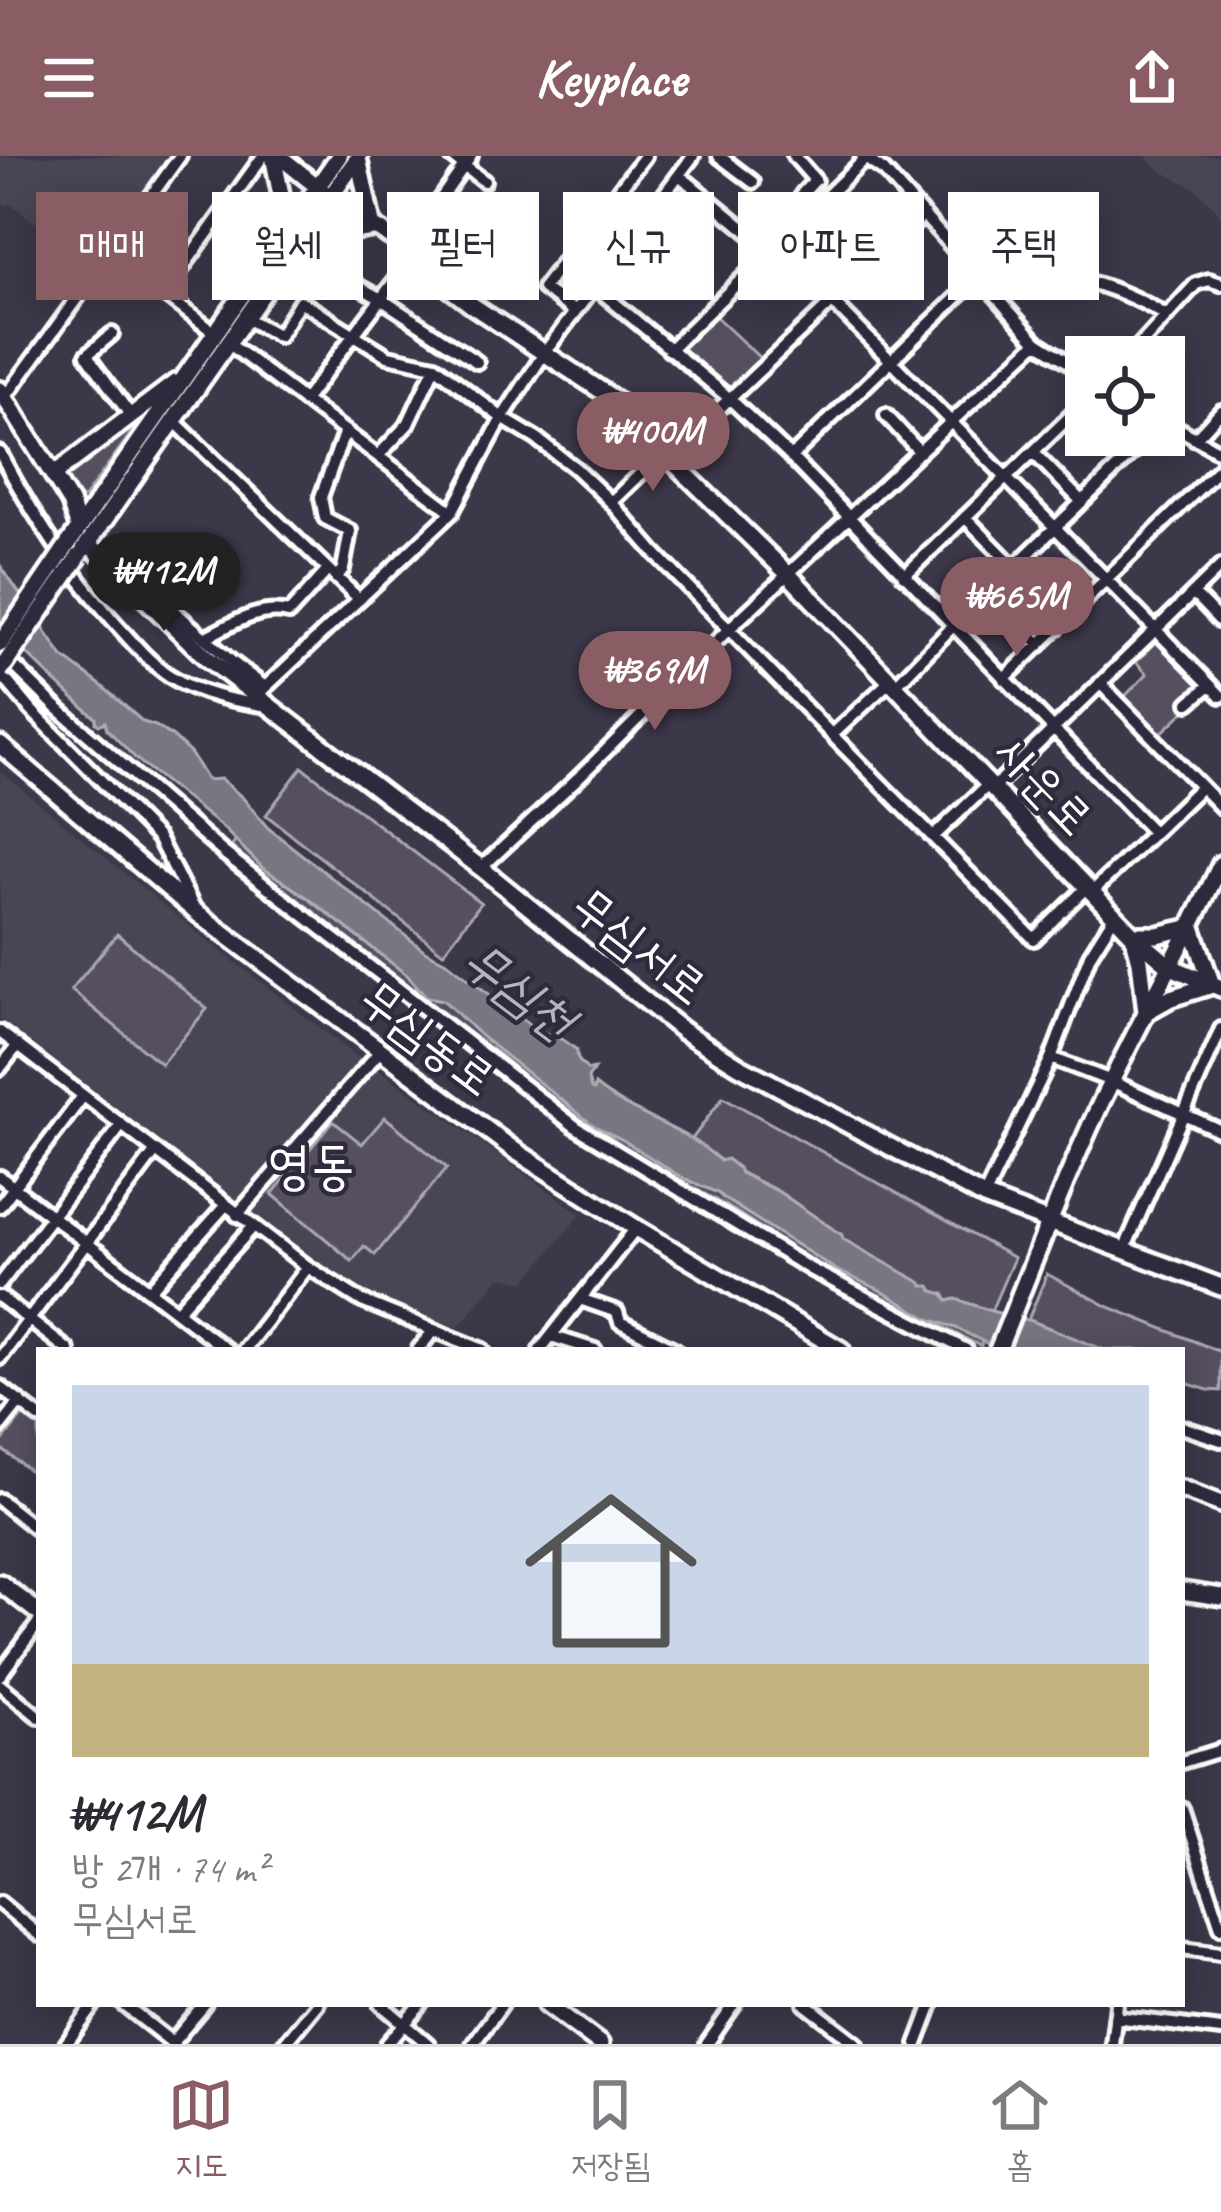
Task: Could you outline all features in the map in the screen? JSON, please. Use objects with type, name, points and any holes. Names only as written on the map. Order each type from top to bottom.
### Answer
[{"type":"street","points":[[155,192],[180,156]]},
{"type":"street","points":[[188,260],[262,156]]},
{"type":"street","points":[[276,156],[284,192]]},
{"type":"street","name":"사운로","points":[[276,156],[324,192]]},
{"type":"street","points":[[324,192],[339,156]]},
{"type":"street","points":[[451,156],[467,161],[484,181]]},
{"type":"street","points":[[575,312],[543,288],[645,156]]},
{"type":"street","points":[[666,192],[693,156]]},
{"type":"street","points":[[719,156],[753,182]]},
{"type":"street","points":[[738,171],[749,156]]},
{"type":"street","points":[[794,156],[815,180],[804,192]]},
{"type":"street","points":[[324,192],[359,157]]},
{"type":"street","points":[[359,157],[373,228],[363,229]]},
{"type":"street","points":[[831,192],[864,157],[903,192]]},
{"type":"street","points":[[447,192],[467,161]]},
{"type":"street","points":[[679,175],[738,223]]},
{"type":"street","points":[[924,215],[948,242]]},
{"type":"street","name":"사운로","points":[[363,221],[387,238]]},
{"type":"street","points":[[1148,336],[1203,280],[1221,284]]},
{"type":"street","points":[[669,350],[738,284]]},
{"type":"street","points":[[1099,286],[1167,316]]},
{"type":"street","points":[[363,287],[476,362]]},
{"type":"street","points":[[304,401],[387,289]]},
{"type":"street","points":[[2,394],[75,300]]},
{"type":"street","points":[[170,300],[452,512]]},
{"type":"street","points":[[250,300],[174,421],[0,648],[55,706],[224,853],[575,1127],[810,1270],[959,1347]]},
{"type":"street","points":[[53,475],[188,374],[246,319],[257,300]]},
{"type":"street","name":"사운로","points":[[465,300],[617,401],[1133,935],[1171,967],[1217,986]]},
{"type":"street","points":[[0,453],[31,513],[87,592],[133,644],[170,676],[221,699],[264,696],[358,598],[452,512],[502,418],[584,300]]},
{"type":"street","points":[[610,300],[729,398],[791,457],[1153,832]]},
{"type":"street","points":[[791,457],[954,300]]},
{"type":"street","points":[[1000,300],[1037,342],[1065,360]]},
{"type":"street","points":[[246,319],[279,336],[300,301],[388,356],[435,366],[575,468],[1034,939],[1201,787]]},
{"type":"street","points":[[611,502],[832,301],[1221,696]]},
{"type":"street","points":[[112,334],[87,355],[131,416]]},
{"type":"street","points":[[481,868],[1037,342]]},
{"type":"street","points":[[378,457],[411,418],[435,366]]},
{"type":"street","points":[[188,374],[0,672],[32,711],[158,838],[197,913]]},
{"type":"street","name":"무심서로","points":[[2,394],[70,502],[79,543],[207,658],[264,696],[682,1031],[984,1197],[1221,1287]]},
{"type":"street","points":[[1195,439],[1221,411]]},
{"type":"street","points":[[886,415],[920,452]]},
{"type":"street","points":[[174,421],[358,598]]},
{"type":"street","points":[[904,576],[1065,421]]},
{"type":"street","points":[[204,638],[260,611],[289,613],[343,569],[350,530],[325,518],[321,497],[345,431]]},
{"type":"street","points":[[1185,433],[1221,453]]},
{"type":"street","points":[[1033,452],[1082,502]]},
{"type":"street","points":[[832,736],[1129,456]]},
{"type":"street","points":[[1004,679],[1221,466]]},
{"type":"street","points":[[965,517],[1057,629]]},
{"type":"street","points":[[79,543],[116,560],[264,696]]},
{"type":"street","points":[[933,837],[1052,730],[1221,566]]},
{"type":"street","points":[[990,591],[1040,645]]},
{"type":"street","points":[[1193,593],[1221,622]]},
{"type":"street","points":[[1100,683],[1221,806]]},
{"type":"street","points":[[1189,704],[1210,685]]},
{"type":"street","name":"무심동로","points":[[0,745],[197,913],[514,1150],[836,1347]]},
{"type":"street","points":[[999,1347],[1111,1082],[1192,928],[1215,894],[1221,864]]},
{"type":"street","points":[[984,1197],[1051,1058],[1090,955],[1115,915]]},
{"type":"street","points":[[1146,1012],[1133,935],[1192,928]]},
{"type":"street","points":[[1146,1012],[1171,998],[1217,986],[1192,928]]},
{"type":"street","points":[[1124,1250],[1221,1029]]},
{"type":"street","points":[[0,1032],[308,1267],[362,1300],[475,1347]]},
{"type":"street","points":[[0,1068],[18,1045]]},
{"type":"street","points":[[237,1215],[380,1051]]},
{"type":"street","points":[[1051,1058],[1221,1131]]},
{"type":"street","points":[[0,1206],[83,1096]]},
{"type":"street","points":[[0,1284],[121,1126]]},
{"type":"street","points":[[0,1358],[155,1152]]},
{"type":"street","points":[[0,1177],[223,1347]]},
{"type":"street","points":[[150,1290],[225,1206]]},
{"type":"street","points":[[177,1311],[253,1227]]},
{"type":"street","points":[[542,1347],[636,1228]]},
{"type":"street","points":[[246,1347],[308,1267]]},
{"type":"street","points":[[0,1297],[64,1347]]},
{"type":"street","points":[[580,1299],[617,1312],[620,1322],[670,1347]]},
{"type":"street","points":[[420,1347],[433,1331]]},
{"type":"street","points":[[551,1336],[586,1347]]},
{"type":"street","points":[[0,1387],[36,1415]]},
{"type":"street","points":[[0,1427],[20,1402]]},
{"type":"street","points":[[1185,1428],[1221,1440]]},
{"type":"street","points":[[1185,1490],[1221,1504]]},
{"type":"street","points":[[0,1500],[36,1529]]},
{"type":"street","points":[[0,1583],[36,1611]]},
{"type":"street","points":[[1185,1591],[1221,1597]]},
{"type":"street","points":[[0,1675],[36,1616]]},
{"type":"street","points":[[0,1685],[36,1715]]},
{"type":"street","points":[[1185,1761],[1221,1750]]},
{"type":"street","points":[[1185,1817],[1221,1927]]},
{"type":"street","points":[[0,1903],[36,1933]]},
{"type":"street","points":[[1185,1948],[1221,1953]]},
{"type":"street","points":[[66,2044],[93,2007]]},
{"type":"street","points":[[126,2007],[165,2041],[202,2007]]},
{"type":"street","points":[[284,2044],[314,2007]]},
{"type":"street","points":[[385,2007],[428,2044]]},
{"type":"street","points":[[387,2044],[419,2007]]},
{"type":"street","points":[[473,2044],[500,2007]]},
{"type":"street","points":[[552,2007],[600,2044]]},
{"type":"street","points":[[707,2044],[733,2007]]},
{"type":"street","points":[[809,2007],[856,2044]]},
{"type":"street","points":[[917,2044],[931,2007]]},
{"type":"street","points":[[1112,2044],[1116,2011],[1221,2030]]},
{"type":"shaded area","points":[[0,156],[173,156],[146,192],[36,192],[36,223],[0,201]]},
{"type":"shaded area","points":[[1145,156],[1221,156],[1221,218],[1194,188],[1161,171]]},
{"type":"shaded area","points":[[712,313],[762,360],[731,390],[724,390],[681,355],[679,346]]},
{"type":"shaded area","points":[[153,403],[84,498],[74,498],[62,477]]},
{"type":"shaded area","points":[[0,565],[63,657],[143,722],[173,737],[207,780],[221,779],[268,828],[425,951],[535,1029],[577,1050],[581,1063],[594,1069],[588,1078],[591,1089],[595,1085],[691,1139],[720,1161],[727,1159],[740,1173],[779,1192],[843,1239],[944,1294],[948,1301],[956,1299],[1032,1321],[1097,1347],[994,1347],[929,1319],[838,1271],[718,1193],[684,1179],[593,1125],[443,1000],[427,997],[407,975],[263,868],[223,828],[135,758],[105,722],[96,723],[0,629]]},
{"type":"shaded area","points":[[1151,641],[1161,642],[1204,686],[1157,737],[1122,699],[1147,674],[1136,662]]},
{"type":"shaded area","points":[[302,767],[481,903],[443,953],[266,815]]},
{"type":"shaded area","points":[[0,771],[363,1061],[241,1203],[0,1018]]},
{"type":"shaded area","points":[[236,841],[263,868],[417,986],[411,992],[231,847]]},
{"type":"shaded area","points":[[117,934],[207,1009],[161,1064],[71,990]]},
{"type":"shaded area","points":[[418,988],[427,997],[443,1000],[593,1124],[670,1170],[668,1173],[564,1109],[414,994]]},
{"type":"shaded area","points":[[375,1067],[581,1214],[525,1282],[500,1277],[458,1327],[362,1295],[248,1214]]},
{"type":"shaded area","points":[[723,1097],[1014,1258],[991,1311],[956,1299],[948,1301],[859,1249],[692,1139]]},
{"type":"shaded area","points":[[385,1117],[447,1168],[375,1255],[364,1246],[352,1261],[272,1194],[333,1121],[362,1144]]},
{"type":"shaded area","points":[[672,1171],[718,1193],[838,1271],[982,1341],[981,1346],[816,1264],[669,1174]]},
{"type":"shaded area","points":[[1047,1274],[1109,1307],[1221,1352],[1221,1391],[1185,1383],[1185,1347],[1096,1347],[1028,1320]]},
{"type":"shaded area","points":[[24,1414],[36,1423],[36,1476],[0,1448]]},
{"type":"district","name":"영동","points":[[311,1165]]},
{"type":"water label","name":"무심천","points":[[519,990]]}]
